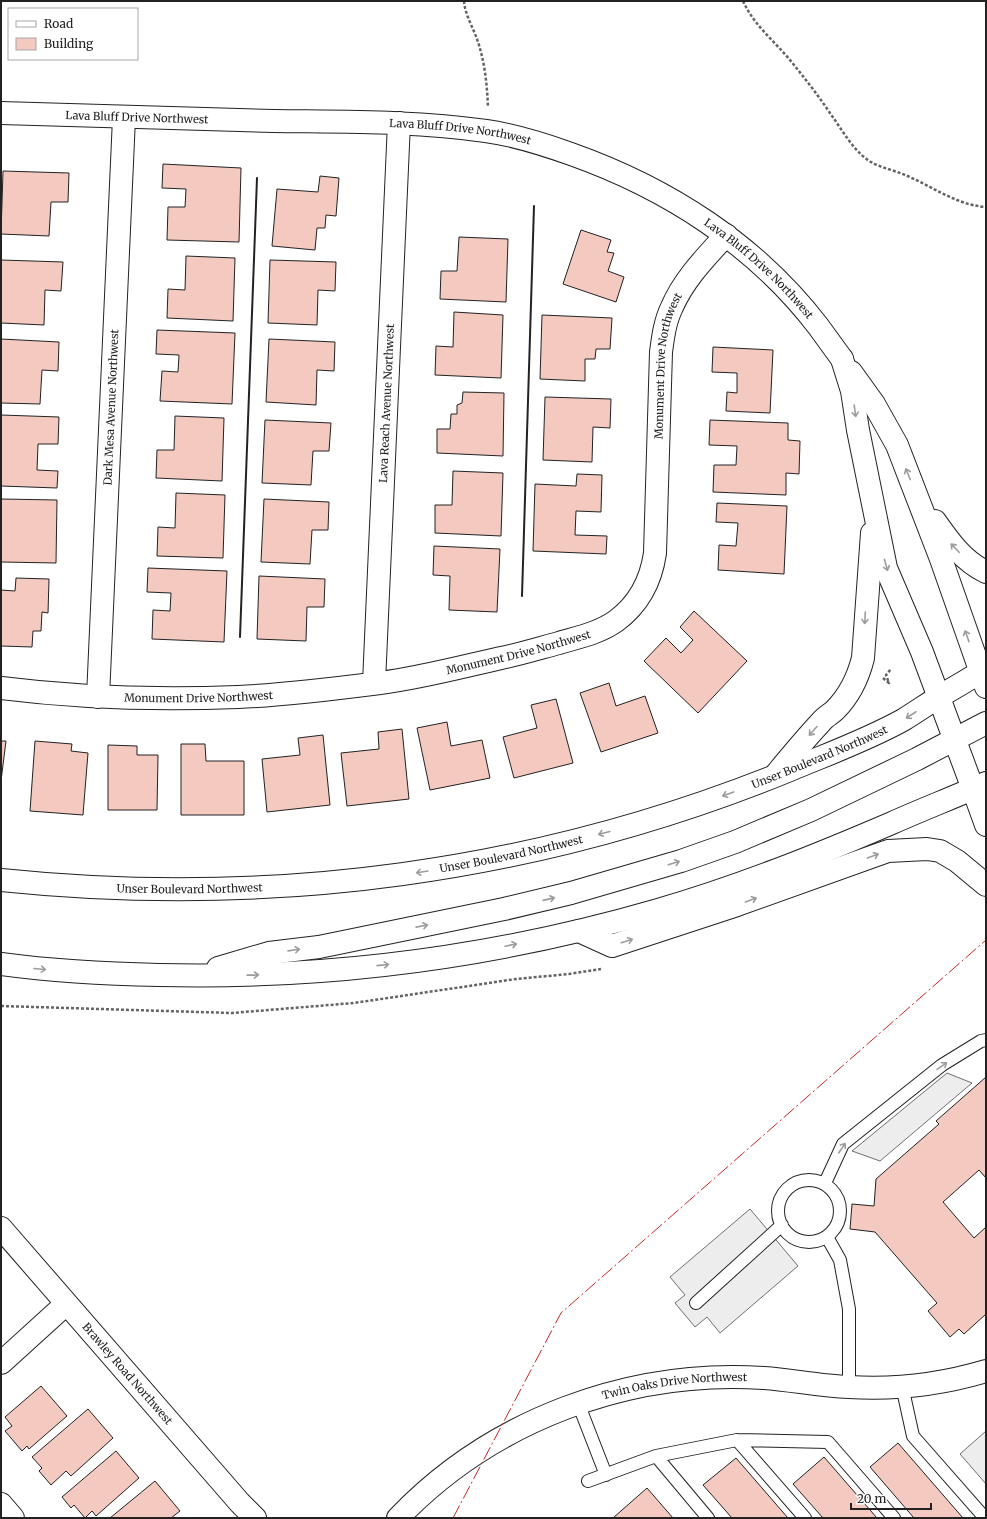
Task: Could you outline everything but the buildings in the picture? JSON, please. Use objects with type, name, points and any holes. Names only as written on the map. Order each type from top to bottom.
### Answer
[{"type":"main road","name":"Lava Bluff Drive Northwest","points":[[1,113],[124,118],[399,123],[488,131],[538,143],[617,171],[654,189],[690,210],[726,235],[758,262],[789,292],[817,325],[874,404],[897,446],[916,496]]},
{"type":"main road","name":"Dark Mesa Avenue Northwest","points":[[98,697],[124,118]]},
{"type":"main road","name":"Lava Reach Avenue Northwest","points":[[374,683],[399,123]]},
{"type":"main road","name":"Monument Drive Northwest","points":[[1,688],[98,697],[169,699],[239,697],[309,692],[374,683],[464,667],[518,654],[585,635],[600,630],[614,622],[627,612],[638,600],[647,585],[653,569],[655,553],[661,352],[664,329],[671,308],[679,294],[697,268],[726,235]]},
{"type":"main road","points":[[842,360],[852,391],[858,430],[886,568],[922,652],[956,740],[980,786],[986,825]]},
{"type":"main road","points":[[916,496],[950,542],[964,557],[986,572]]},
{"type":"main road","points":[[916,496],[984,676]]},
{"type":"main road","points":[[774,776],[822,720],[835,710],[845,698],[854,685],[860,670],[863,658],[874,510]]},
{"type":"main road","name":"Unser Boulevard Northwest","points":[[1,880],[104,888],[178,890],[252,889],[398,876],[490,860],[551,847],[626,827],[701,804],[848,746],[903,720],[939,696],[984,676]]},
{"type":"main road","points":[[188,976],[269,953],[319,947],[504,909],[571,893],[640,874],[735,842],[811,810],[956,740],[986,723]]},
{"type":"main road","points":[[1,964],[35,969],[111,974],[188,976],[288,973],[418,961],[499,948],[579,931],[658,910],[736,886],[812,857],[980,786]]},
{"type":"main road","points":[[579,931],[612,946],[737,905],[888,851],[927,849],[940,851],[957,861],[986,885]]},
{"type":"main road","name":"Brawley Road Northwest","points":[[1,1228],[230,1492],[255,1518]]},
{"type":"main road","points":[[1,1363],[66,1304]]},
{"type":"main road","name":"Twin Oaks Drive Northwest","points":[[398,1518],[428,1489],[459,1465],[492,1443],[526,1424],[602,1395],[642,1386],[682,1380],[724,1377],[765,1378],[849,1387],[890,1388],[931,1383],[986,1371]]},
{"type":"main road","points":[[1,1504],[13,1518]]},
{"type":"lane","points":[[825,1183],[843,1144],[942,1065],[981,1041],[986,1040]]},
{"type":"lane","points":[[805,1179],[825,1183],[833,1190],[839,1199],[841,1209],[840,1220],[835,1230],[827,1237],[818,1241],[807,1242],[788,1234],[778,1216],[778,1206],[781,1196],[787,1188],[795,1182],[805,1179]]},
{"type":"lane","points":[[696,1303],[782,1225]]},
{"type":"lane","points":[[827,1237],[840,1260],[849,1308],[849,1387]]},
{"type":"lane","points":[[902,1386],[913,1436],[985,1518]]},
{"type":"lane","points":[[578,1403],[606,1475]]},
{"type":"lane","points":[[588,1481],[656,1456],[738,1440],[828,1442],[894,1518]]},
{"type":"lane","points":[[738,1440],[805,1518]]},
{"type":"lane","points":[[656,1456],[708,1518]]},
{"type":"path","points":[[464,1],[465,9],[484,61],[487,92],[488,131]]},
{"type":"path","points":[[743,1],[754,20],[788,58],[858,151],[871,162],[904,174],[946,196],[974,206],[986,207]]},
{"type":"shaded area","points":[[947,1073],[972,1083],[880,1161],[852,1151]]},
{"type":"shaded area","points":[[750,1209],[798,1266],[720,1333],[707,1317],[695,1327],[675,1303],[685,1295],[670,1277]]},
{"type":"shaded area","points":[[986,1431],[986,1484],[960,1454]]},
{"type":"wall","points":[[240,637],[257,178]]},
{"type":"wall","points":[[522,596],[534,206]]},
{"type":"power","points":[[453,1518],[561,1313],[986,940]]}]
